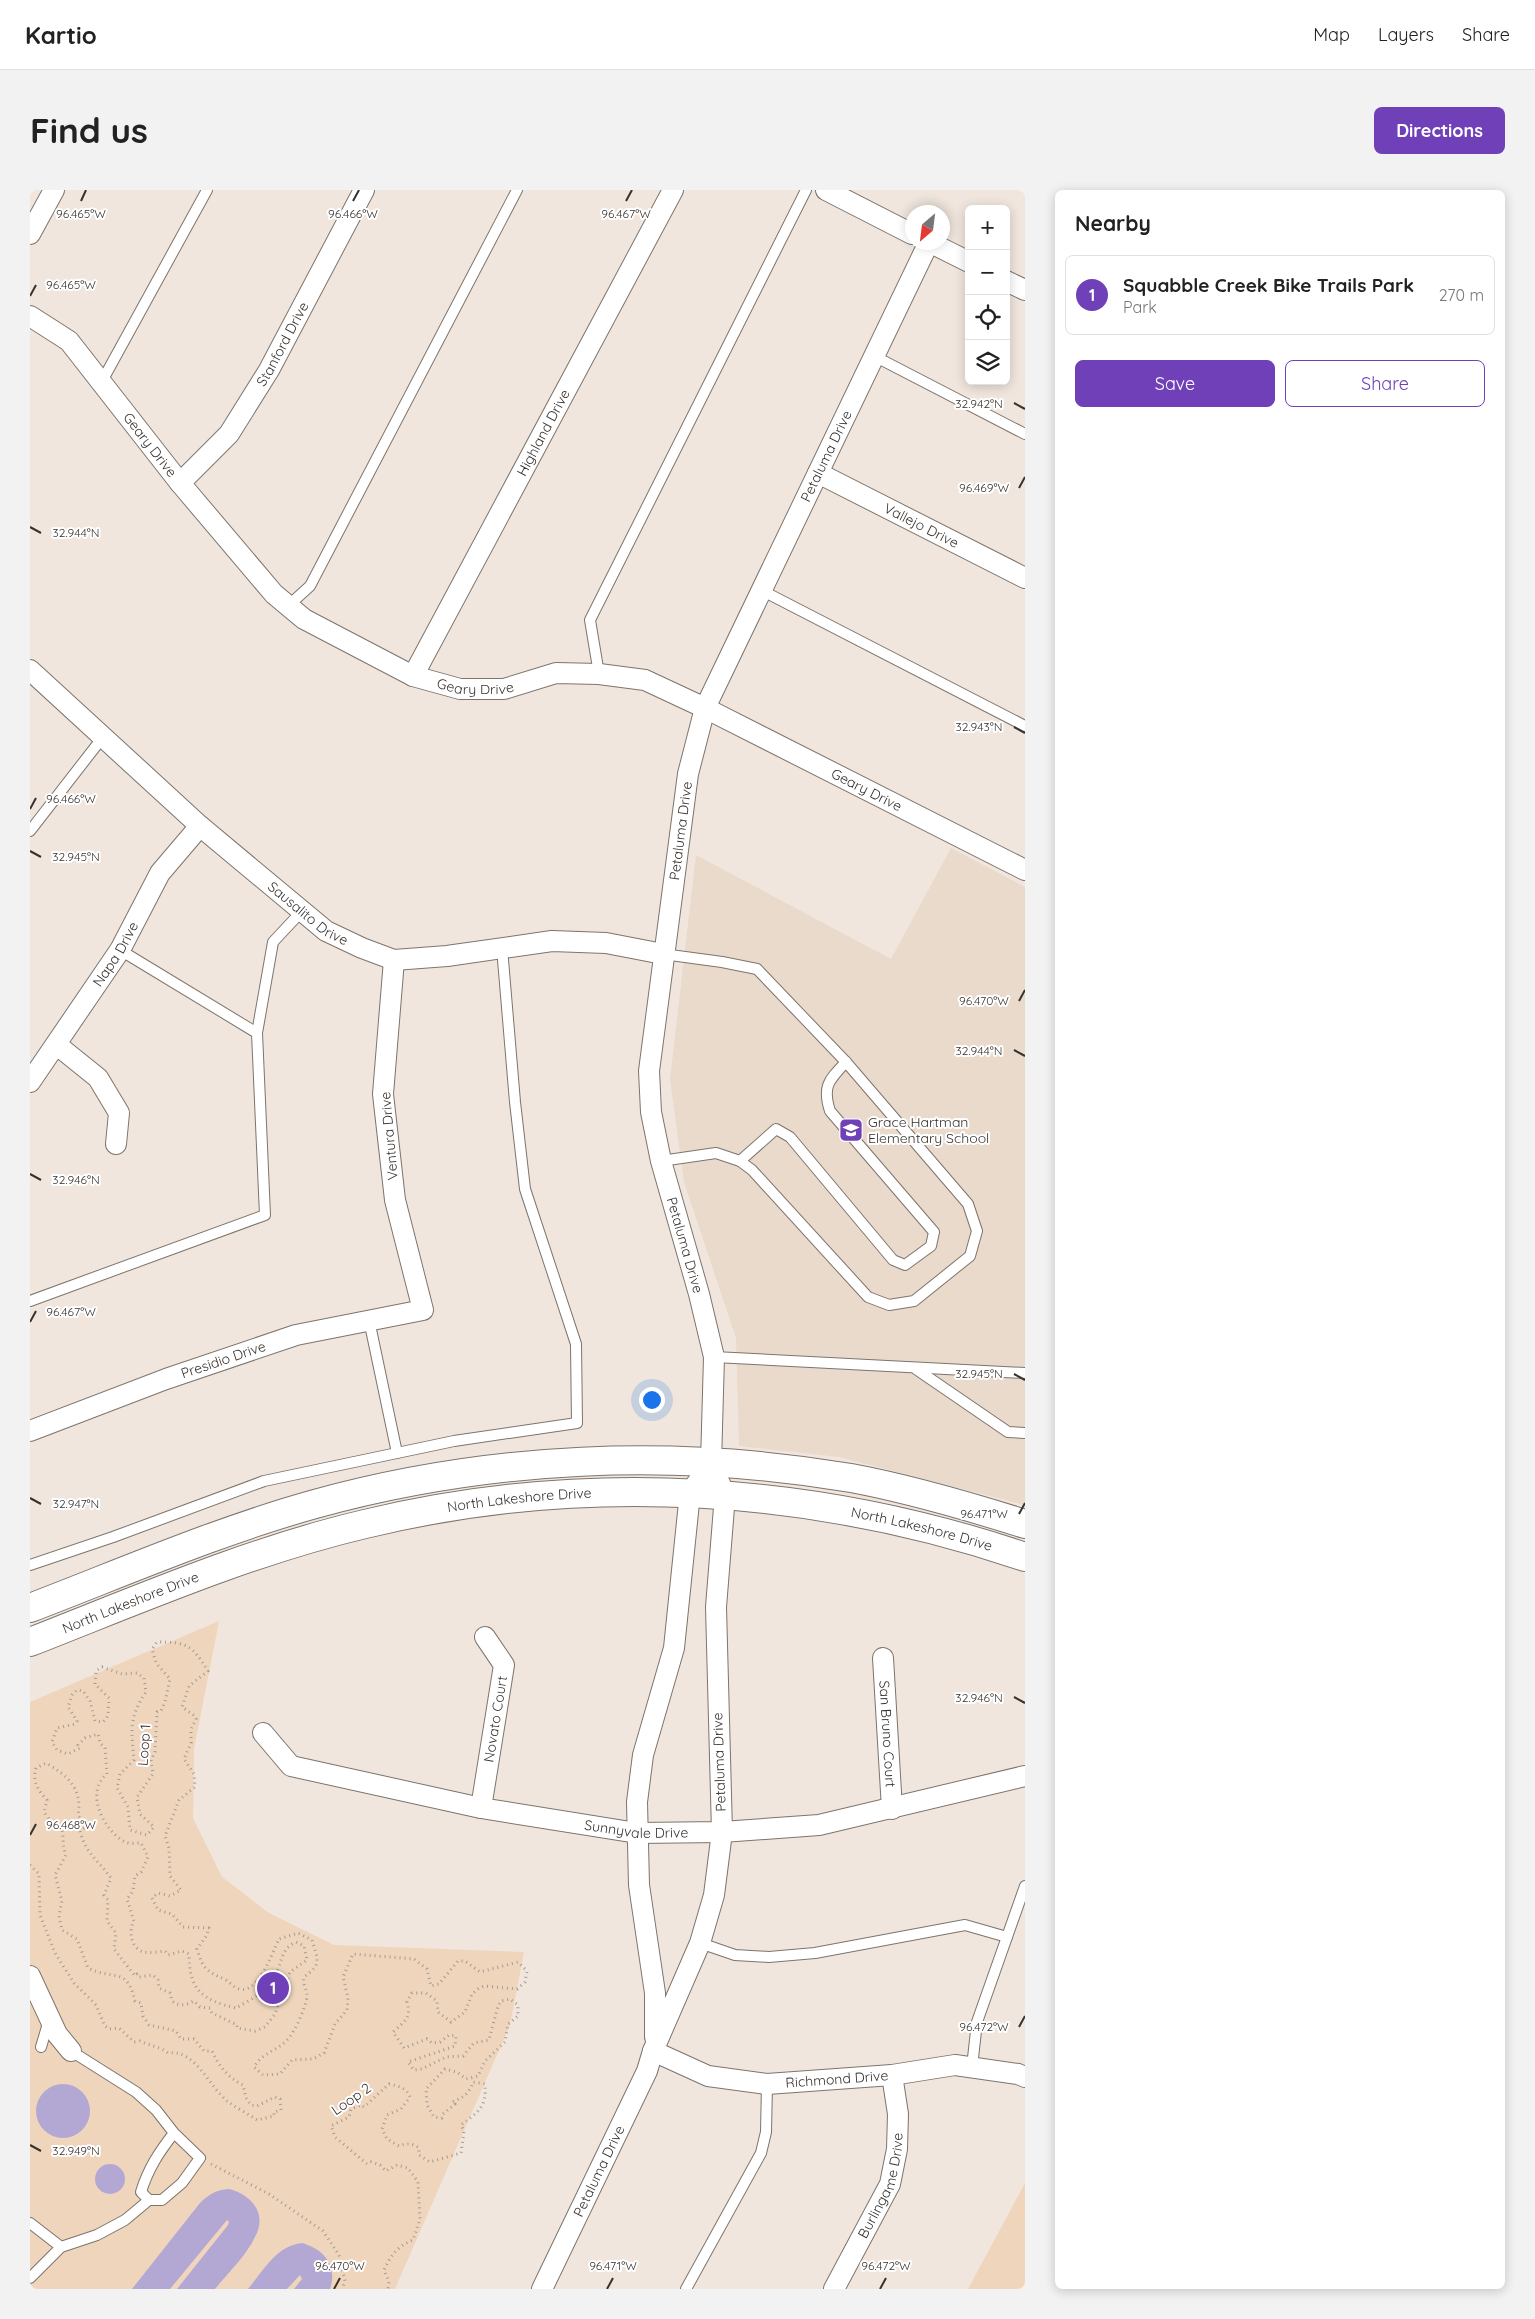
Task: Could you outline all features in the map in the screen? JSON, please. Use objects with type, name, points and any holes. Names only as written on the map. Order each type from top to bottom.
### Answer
[{"type":"main road","points":[[30,1608],[268,1518],[317,1504],[400,1484],[482,1470],[569,1462],[653,1460],[792,1470],[852,1479],[939,1498],[1025,1524]]},
{"type":"main road","name":"North Lakeshore Drive","points":[[30,1642],[248,1559],[365,1524],[427,1510],[541,1495],[624,1491],[690,1493],[813,1505],[912,1523],[1025,1557]]},
{"type":"street","points":[[30,234],[54,190]]},
{"type":"street","name":"Stanford Drive","points":[[180,483],[228,434],[269,370],[364,190]]},
{"type":"street","name":"Highland Drive","points":[[413,676],[673,190]]},
{"type":"street","points":[[826,190],[905,230]]},
{"type":"street","name":"Petaluma Drive","points":[[542,2289],[647,2071],[653,2051],[700,1943],[714,1895],[722,1832],[716,1607],[725,1495],[712,1463],[714,1358],[699,1294],[661,1161],[651,1112],[649,1071],[688,774],[704,708],[925,250]]},
{"type":"street","points":[[945,250],[965,260]]},
{"type":"street","points":[[1010,283],[1025,290]]},
{"type":"street","name":"Geary Drive","points":[[30,316],[69,341],[180,483],[274,594],[304,619],[413,676],[460,689],[504,689],[556,673],[599,674],[644,680],[704,708],[1025,870]]},
{"type":"street","name":"Vallejo Drive","points":[[818,473],[1025,578]]},
{"type":"street","name":"Sausalito Drive","points":[[30,670],[200,826],[326,931],[362,948],[394,960],[447,956],[552,941],[597,942],[663,954]]},
{"type":"street","name":"Napa Drive","points":[[30,1082],[120,950],[160,873],[200,826]]},
{"type":"street","name":"Ventura Drive","points":[[394,960],[383,1094],[395,1200],[423,1310]]},
{"type":"street","points":[[57,1045],[98,1078],[119,1113],[116,1144]]},
{"type":"street","name":"Presidio Drive","points":[[30,1431],[166,1379],[296,1335],[423,1310]]},
{"type":"street","points":[[690,1493],[712,1463]]},
{"type":"street","name":"Petaluma Drive","points":[[653,2051],[656,2029],[654,1992],[639,1884],[637,1802],[643,1756],[674,1648],[690,1493]]},
{"type":"street","name":"Novato Court","points":[[481,1808],[504,1665],[485,1637]]},
{"type":"street","name":"San Bruno Court","points":[[883,1658],[892,1809]]},
{"type":"street","name":"Sunnyvale Drive","points":[[263,1733],[290,1766],[481,1808],[637,1833],[722,1832],[819,1826],[1025,1776]]},
{"type":"street","points":[[30,1976],[57,2034],[71,2051]]},
{"type":"street","name":"Richmond Drive","points":[[653,2051],[708,2076],[767,2084],[892,2075],[955,2065],[1018,2074],[1025,2077]]},
{"type":"street","name":"Burlingame Drive","points":[[834,2289],[890,2184],[897,2150],[898,2114],[892,2075]]},
{"type":"lane","points":[[101,383],[207,190]]},
{"type":"lane","points":[[288,606],[310,586],[517,190]]},
{"type":"lane","points":[[599,674],[590,620],[806,190]]},
{"type":"lane","points":[[874,356],[1025,434]]},
{"type":"lane","points":[[761,590],[1025,726]]},
{"type":"lane","points":[[30,831],[103,737]]},
{"type":"lane","points":[[30,1301],[265,1215],[257,1033],[274,942],[302,911]]},
{"type":"lane","points":[[30,1565],[113,1538],[264,1481],[454,1441],[577,1423],[576,1344],[525,1189],[514,1102],[502,948]]},
{"type":"lane","points":[[120,950],[257,1033]]},
{"type":"lane","points":[[661,1161],[716,1153],[740,1161],[752,1170],[868,1297],[889,1305],[914,1300],[970,1256],[977,1231],[968,1204],[846,1062],[757,970],[722,962],[663,954]]},
{"type":"lane","points":[[740,1161],[776,1129],[790,1136],[893,1260],[905,1265],[931,1246],[934,1232],[830,1111],[825,1096],[828,1080],[846,1062]]},
{"type":"lane","points":[[369,1320],[397,1453]]},
{"type":"lane","points":[[714,1358],[1025,1373]]},
{"type":"lane","points":[[916,1368],[1008,1432],[1025,1433]]},
{"type":"lane","points":[[972,2067],[977,2022],[1025,1886]]},
{"type":"lane","points":[[700,1943],[735,1955],[769,1956],[815,1953],[965,1925],[1007,1937]]},
{"type":"lane","points":[[40,2047],[50,2019]]},
{"type":"lane","points":[[30,2278],[61,2247],[97,2235],[125,2220],[149,2200],[162,2200],[182,2183],[200,2158],[174,2133],[156,2110],[136,2092],[71,2051]]},
{"type":"lane","points":[[686,2289],[761,2153],[766,2132],[767,2084]]},
{"type":"lane","points":[[149,2200],[141,2192],[146,2175],[158,2153],[174,2133]]},
{"type":"lane","points":[[30,2223],[61,2247]]},
{"type":"path","name":"Loop 1","points":[[30,1865],[39,1874],[40,1915],[55,1953],[74,1982],[96,2004],[105,2026],[109,2030],[119,2028],[134,2042],[140,2041],[150,2046],[159,2046],[168,2053],[175,2052],[192,2061],[225,2100],[257,2120],[274,2116],[274,2112],[281,2110],[280,2099],[275,2096],[257,2106],[251,2105],[246,2098],[243,2086],[234,2081],[218,2063],[212,2051],[204,2051],[194,2039],[181,2040],[176,2031],[149,2025],[143,2016],[141,2003],[135,2001],[132,1985],[119,1975],[102,1974],[88,1968],[77,1939],[62,1930],[59,1916],[62,1901],[55,1875],[66,1855],[62,1846],[64,1839],[62,1830],[55,1827],[44,1812],[47,1800],[39,1791],[33,1778],[36,1768],[46,1763],[61,1771],[75,1786],[79,1808],[78,1816],[86,1827],[80,1831],[83,1842],[92,1857],[100,1862],[111,1878],[104,1895],[108,1900],[107,1921],[116,1933],[114,1949],[135,1976],[137,1974],[139,1977],[153,1975],[158,1980],[159,1988],[170,1993],[172,2001],[184,2005],[194,2001],[200,2007],[210,2008],[212,2013],[237,2025],[237,2028],[255,2030],[266,2027],[275,2014],[290,1972],[307,1960],[304,1946],[296,1942],[289,1945],[278,1963],[274,1979],[255,1997],[236,2008],[215,2003],[198,1989],[189,1973],[189,1954],[182,1951],[168,1955],[165,1951],[144,1952],[137,1949],[132,1939],[130,1928],[134,1921],[128,1899],[133,1892],[135,1876],[141,1872],[148,1857],[141,1843],[126,1842],[110,1830],[97,1806],[99,1780],[106,1774],[105,1748],[100,1743],[98,1734],[85,1738],[78,1745],[80,1748],[68,1754],[58,1750],[52,1742],[57,1728],[75,1724],[77,1721],[68,1708],[72,1694],[77,1690],[83,1691],[90,1701],[95,1721],[103,1722],[108,1716],[109,1698],[95,1684],[96,1671],[102,1667],[122,1674],[137,1673],[144,1678],[146,1692],[138,1704],[131,1728],[134,1760],[120,1774],[117,1788],[128,1807],[130,1830],[147,1835],[154,1827],[140,1814],[137,1798],[153,1774],[151,1760],[155,1752],[157,1712],[161,1711],[165,1702],[170,1679],[156,1663],[152,1649],[157,1642],[180,1642],[198,1655],[208,1671],[189,1686],[182,1706],[195,1716],[196,1719],[191,1729],[191,1743],[184,1759],[194,1774],[195,1787],[179,1800],[165,1836],[169,1848],[170,1876],[180,1890],[170,1896],[158,1893],[152,1898],[152,1902],[158,1910],[172,1914],[183,1927],[209,1928],[207,1935],[197,1949],[201,1964],[207,1971],[230,1982],[236,1988],[244,1989],[258,1982],[279,1939],[298,1933],[312,1940],[318,1961],[316,1968],[304,1977],[303,1982],[307,1996],[297,2024],[287,2040],[260,2057],[254,2067],[263,2075],[280,2074],[284,2068]]},
{"type":"path","name":"Loop 2","points":[[284,2068],[292,2060],[313,2059],[324,2053],[335,2024],[347,2010],[348,1998],[342,1977],[353,1954],[414,1959],[428,1969],[431,1986],[439,1984],[458,1961],[465,1961],[480,1972],[518,1962],[527,1971],[525,1982],[517,1989],[484,1986],[479,1988],[472,1994],[465,2012],[450,2022],[438,2012],[437,2000],[426,1993],[412,1993],[407,2002],[410,2012],[408,2018],[393,2032],[404,2048],[427,2039],[432,2044],[440,2042],[449,2035],[456,2036],[455,2046],[408,2062],[414,2070],[422,2069],[446,2057],[463,2056],[474,2043],[489,2040],[501,2001],[510,1999],[518,2005],[518,2016],[508,2024],[505,2042],[485,2061],[478,2076],[466,2080],[457,2072],[445,2069],[426,2089],[427,2105],[434,2116],[442,2118],[443,2114],[455,2104],[452,2102],[465,2097],[470,2091],[473,2082],[485,2084],[486,2096],[480,2111],[461,2125],[464,2132],[461,2153],[430,2162],[419,2155],[419,2148],[414,2145],[407,2143],[399,2146],[387,2139],[382,2129],[387,2115],[401,2109],[410,2097],[408,2092],[400,2086],[389,2084],[364,2107],[361,2105],[351,2110],[349,2117],[331,2126],[335,2137],[367,2164],[371,2162],[380,2165],[386,2171],[397,2165],[408,2168],[418,2182],[420,2219],[413,2240],[405,2242],[389,2258],[384,2270],[389,2282],[388,2289]]},
{"type":"path","points":[[200,2158],[269,2194],[323,2231],[339,2255],[345,2281],[342,2289]]},
{"type":"shaded area","name":"Grace Hartman Elementary School","points":[[951,848],[1025,887],[1025,1505],[839,1457],[739,1446],[736,1338],[684,1182],[670,1079],[696,855],[891,959]]},
{"type":"shaded area","points":[[219,1621],[194,1749],[193,1818],[222,1877],[269,1913],[334,1945],[524,1952],[510,2025],[395,2289],[30,2289],[30,1702]]},
{"type":"shaded area","points":[[63,2084],[73,2086],[82,2092],[88,2101],[90,2111],[88,2121],[82,2130],[73,2136],[63,2138],[53,2136],[44,2130],[38,2121],[36,2111],[38,2101],[44,2092],[53,2086]]},
{"type":"shaded area","points":[[110,2164],[116,2165],[124,2173],[124,2185],[116,2193],[110,2194],[104,2193],[96,2185],[95,2179],[96,2173],[104,2165]]},
{"type":"shaded area","points":[[1025,2183],[1025,2289],[968,2289]]},
{"type":"shaded area","points":[[229,2189],[244,2195],[255,2206],[260,2220],[259,2229],[247,2251],[215,2289],[177,2289],[228,2225],[229,2222],[227,2220],[170,2289],[132,2289],[200,2203],[213,2193]]},
{"type":"shaded area","points":[[302,2243],[317,2249],[327,2260],[332,2273],[330,2289],[294,2289],[302,2279],[300,2275],[287,2289],[248,2289],[278,2254],[293,2245]]},
{"type":"place","name":"Grace Hartman Elementary School","points":[[851,1130]]},
{"type":"place","name":"Squabble Creek Bike Trails Park","points":[[273,1988]]}]
